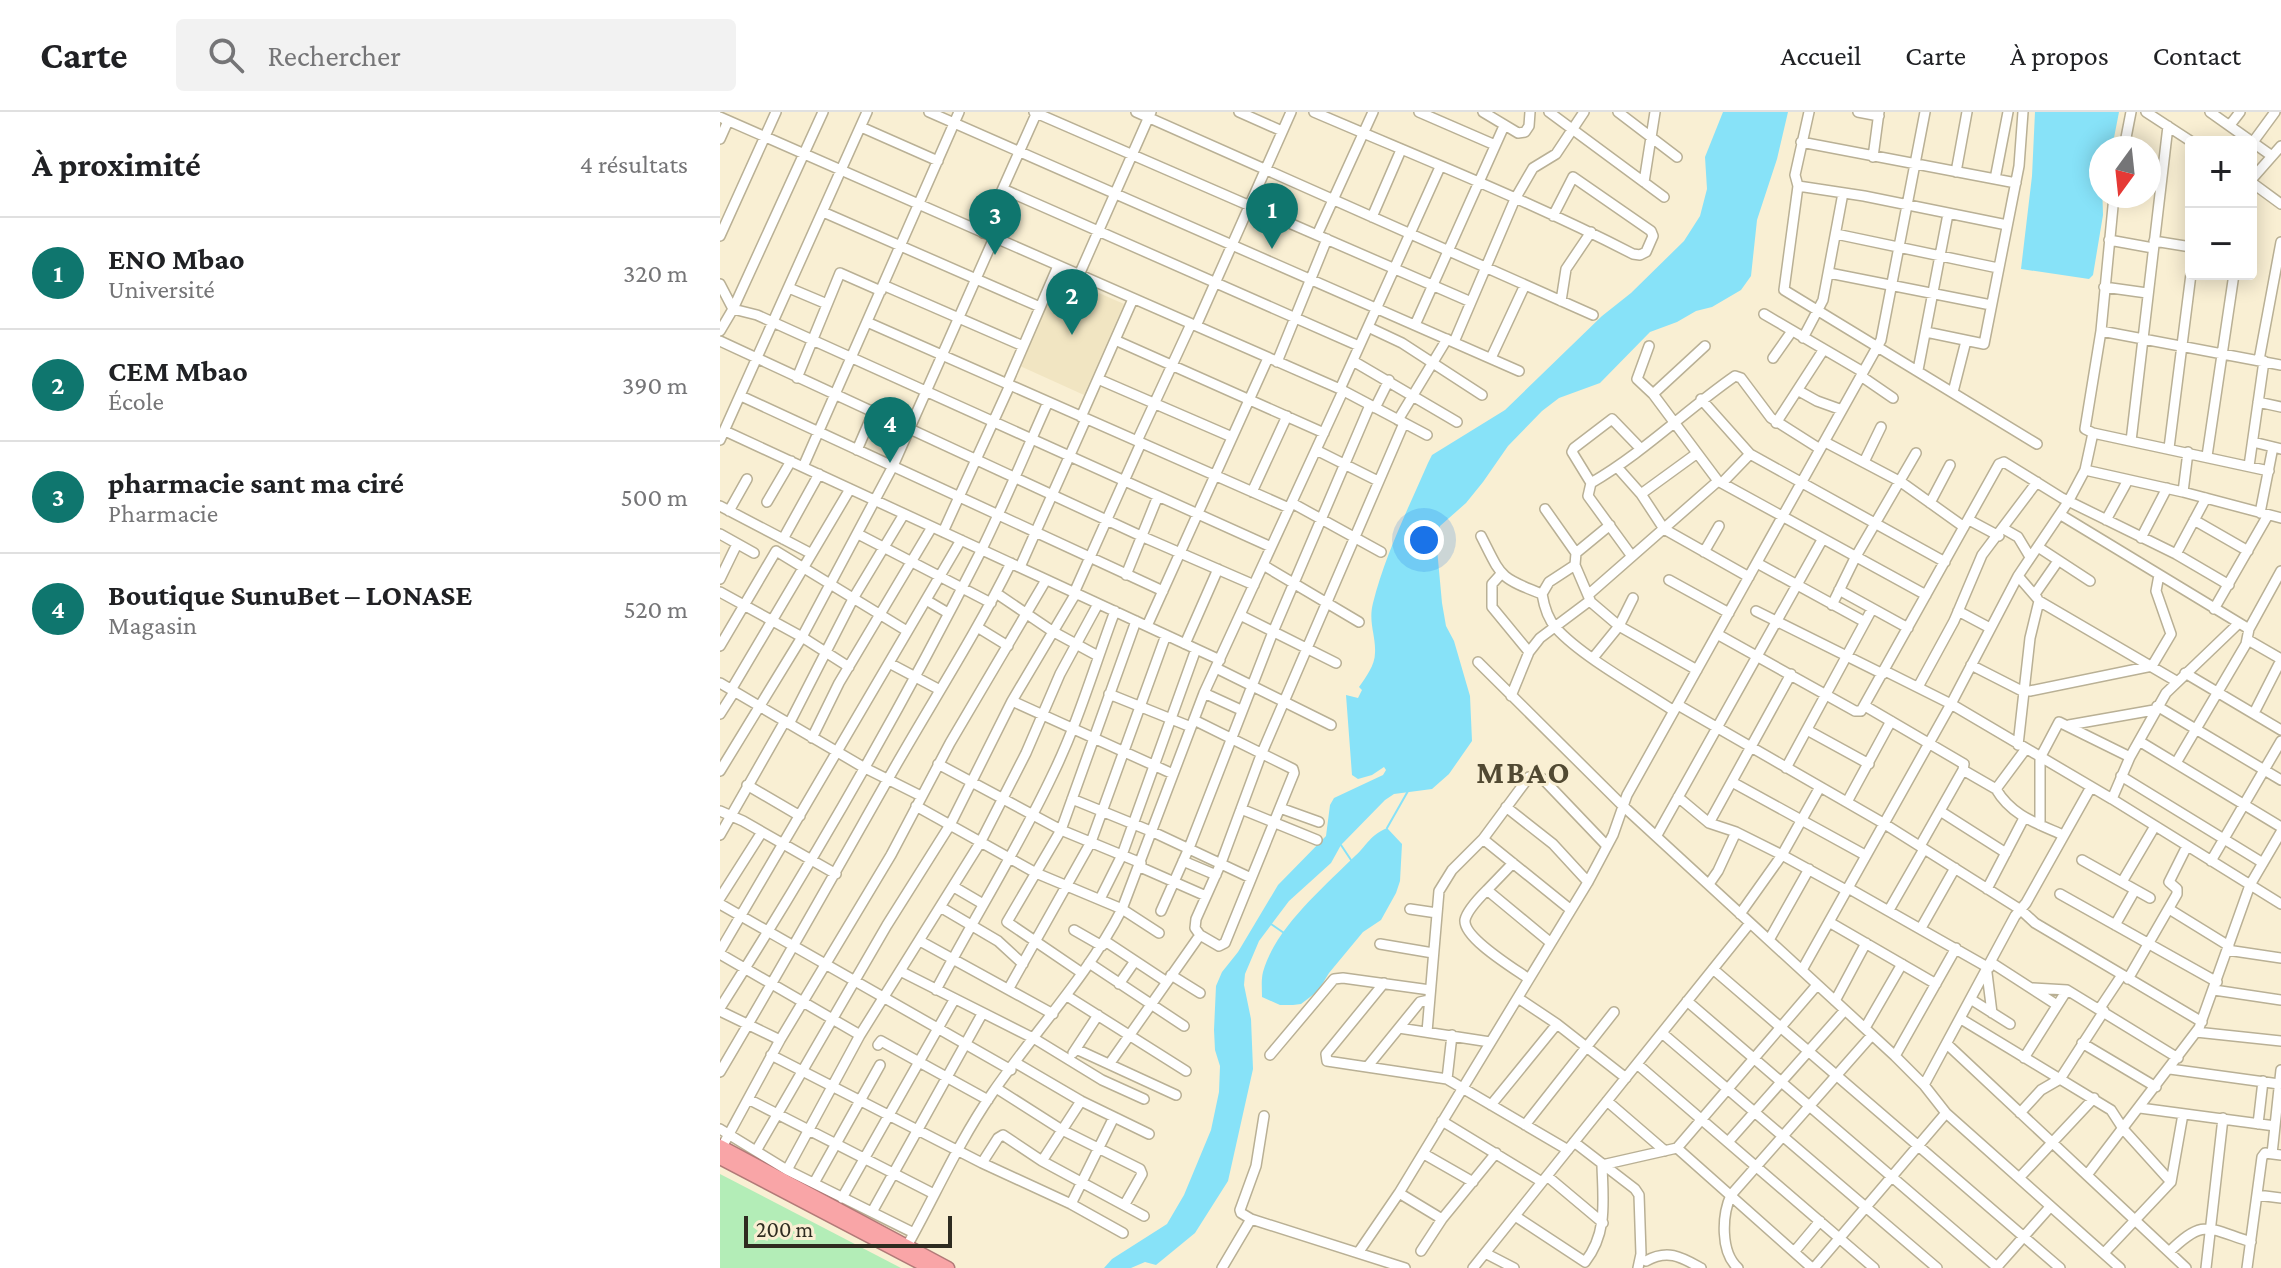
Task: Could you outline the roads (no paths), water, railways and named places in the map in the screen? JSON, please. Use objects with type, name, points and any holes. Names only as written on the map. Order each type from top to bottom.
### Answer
[{"type":"highway","points":[[721,1150],[948,1268]]},
{"type":"highway","points":[[721,1150],[930,1268]]},
{"type":"street","points":[[720,236],[776,112]]},
{"type":"street","points":[[720,331],[733,309],[823,112]]},
{"type":"street","points":[[867,112],[722,435],[791,461],[1196,649],[1251,686],[1331,725]]},
{"type":"street","points":[[929,112],[1519,371]]},
{"type":"street","points":[[803,467],[959,112]]},
{"type":"street","points":[[983,233],[1036,112],[1471,302]]},
{"type":"street","points":[[1136,112],[1150,115],[1593,315]]},
{"type":"street","points":[[1239,112],[1282,131]]},
{"type":"street","points":[[756,1151],[887,925],[950,825],[1012,701],[1075,593],[1154,404],[1215,283],[1291,112]]},
{"type":"street","points":[[1314,112],[1640,255],[1646,252],[1653,236],[1651,231],[1573,177],[1553,216]]},
{"type":"street","points":[[1147,626],[1249,399],[1294,318],[1310,279],[1333,200],[1373,112]]},
{"type":"street","points":[[1419,112],[1495,145]]},
{"type":"street","points":[[1483,112],[1518,133],[1525,132],[1529,126],[1530,112]]},
{"type":"street","points":[[1549,112],[1664,197]]},
{"type":"street","points":[[1109,694],[1170,718],[1192,723],[1229,739],[1261,755],[1294,771],[1223,945],[1200,935],[1195,925],[1261,755],[1327,604],[1401,421],[1413,395],[1432,363],[1450,341],[1471,302],[1515,199],[1533,168],[1556,154],[1584,112]]},
{"type":"street","points":[[1618,112],[1677,157]]},
{"type":"street","points":[[1644,182],[1655,112]]},
{"type":"street","points":[[1809,112],[1795,175],[1798,186],[1784,288],[2037,444]]},
{"type":"street","points":[[1858,112],[1879,114],[1873,157]]},
{"type":"street","points":[[1358,1253],[1424,1154],[1588,882],[1607,846],[1622,805],[1879,345],[1901,246],[1925,112]]},
{"type":"street","points":[[1956,172],[1967,112]]},
{"type":"street","points":[[1995,179],[2008,112]]},
{"type":"street","points":[[1926,332],[1984,344],[2016,183],[2023,112]]},
{"type":"street","points":[[2126,136],[2131,112]]},
{"type":"street","points":[[2146,112],[2185,137]]},
{"type":"street","points":[[2210,112],[2245,136]]},
{"type":"street","points":[[2230,125],[2240,112]]},
{"type":"street","points":[[2257,137],[2275,112]]},
{"type":"street","points":[[1079,275],[1150,115]]},
{"type":"street","points":[[720,139],[724,119],[1341,390],[1427,435]]},
{"type":"street","points":[[1415,325],[1504,126]]},
{"type":"street","points":[[2131,441],[2140,341],[2168,126]]},
{"type":"street","points":[[861,127],[938,161]]},
{"type":"street","points":[[1801,142],[2016,183]]},
{"type":"street","points":[[2257,143],[2278,151],[2257,174]]},
{"type":"street","points":[[1372,217],[1401,150]]},
{"type":"street","points":[[907,1246],[957,1150],[988,1100],[1104,944],[1122,909],[1204,693],[1324,433],[1359,346],[1440,167]]},
{"type":"street","points":[[1798,186],[2007,225]]},
{"type":"street","points":[[2257,186],[2281,204]]},
{"type":"street","points":[[1003,189],[1359,346]]},
{"type":"street","points":[[1803,338],[1823,300],[1843,193]]},
{"type":"street","points":[[2113,208],[2101,331],[2084,425],[2093,433],[2269,471]]},
{"type":"street","points":[[823,212],[1040,307]]},
{"type":"street","points":[[1918,370],[1948,214]]},
{"type":"street","points":[[1561,301],[1566,269],[1591,232]]},
{"type":"street","points":[[1836,234],[1998,268]]},
{"type":"street","points":[[720,771],[802,637],[893,466],[994,238]]},
{"type":"street","points":[[2109,240],[2185,247]]},
{"type":"street","points":[[2249,466],[2261,361],[2281,242]]},
{"type":"street","points":[[943,532],[994,422],[1058,266]]},
{"type":"street","points":[[797,378],[840,273],[1023,346]]},
{"type":"street","points":[[1829,273],[1991,305]]},
{"type":"street","points":[[2169,448],[2190,280]]},
{"type":"street","points":[[2207,456],[2233,280]]},
{"type":"street","points":[[720,284],[733,309],[757,315],[1271,547]]},
{"type":"street","points":[[1491,358],[1525,285]]},
{"type":"street","points":[[2104,287],[2147,293]]},
{"type":"street","points":[[789,288],[827,304]]},
{"type":"street","points":[[720,1072],[996,593],[1035,532],[1133,299]]},
{"type":"street","points":[[1764,314],[1824,349],[1893,398]]},
{"type":"street","points":[[867,322],[1252,492],[1323,519],[1381,552]]},
{"type":"street","points":[[1368,327],[1402,343],[1482,395]]},
{"type":"street","points":[[1773,358],[1792,331]]},
{"type":"street","points":[[2101,331],[2140,341],[2281,365]]},
{"type":"street","points":[[1115,340],[1324,433]]},
{"type":"street","points":[[720,341],[1254,585]]},
{"type":"street","points":[[1953,392],[1966,341]]},
{"type":"street","points":[[1649,346],[1637,379],[1653,394],[1720,482],[1926,595]]},
{"type":"street","points":[[1653,394],[1705,346]]},
{"type":"street","points":[[1776,423],[1824,349]]},
{"type":"street","points":[[1353,361],[1457,422]]},
{"type":"street","points":[[1591,483],[1641,449],[1701,399],[1738,376],[1776,423],[1864,462],[1966,524],[2018,537],[2030,557]]},
{"type":"street","points":[[1098,379],[1232,437]]},
{"type":"street","points":[[1161,911],[1344,464],[1389,380]]},
{"type":"street","points":[[1799,391],[1842,410]]},
{"type":"street","points":[[741,396],[1163,591]]},
{"type":"street","points":[[1701,399],[1750,454],[1945,562]]},
{"type":"street","points":[[780,1040],[720,1010],[810,861],[948,613],[981,550],[1048,402]]},
{"type":"street","points":[[2258,402],[2281,407]]},
{"type":"street","points":[[857,450],[873,413]]},
{"type":"street","points":[[1252,492],[1287,416]]},
{"type":"street","points":[[1631,555],[1588,496],[1591,483],[1572,452],[1612,419],[1641,449]]},
{"type":"street","points":[[1864,462],[1881,427]]},
{"type":"street","points":[[1802,970],[1951,704],[2018,576],[2061,515],[2085,470],[2093,433]]},
{"type":"street","points":[[2214,609],[2248,551],[2264,514],[2269,471],[2277,448],[2253,442]]},
{"type":"street","points":[[1316,450],[1378,481]]},
{"type":"street","points":[[2183,492],[2188,452]]},
{"type":"street","points":[[1832,605],[1855,558],[1916,453]]},
{"type":"street","points":[[1641,494],[1696,454]]},
{"type":"street","points":[[1511,696],[1529,652],[1540,638],[1590,599],[1631,555],[1750,454]]},
{"type":"street","points":[[767,502],[791,461]]},
{"type":"street","points":[[1717,634],[1855,711],[1861,711],[2000,463],[2006,462],[2068,502],[2176,554],[2229,585]]},
{"type":"street","points":[[1930,503],[1950,465]]},
{"type":"street","points":[[1617,467],[1641,494],[1664,529],[1749,577]]},
{"type":"street","points":[[2085,470],[2281,518]]},
{"type":"street","points":[[783,539],[819,474]]},
{"type":"street","points":[[747,479],[725,508],[810,553]]},
{"type":"street","points":[[2106,520],[2128,480]]},
{"type":"street","points":[[1918,687],[1958,611],[1982,555],[2037,482]]},
{"type":"street","points":[[2141,538],[2167,488]]},
{"type":"street","points":[[720,714],[802,566],[850,489]]},
{"type":"street","points":[[1126,575],[1158,496]]},
{"type":"street","points":[[2176,554],[2206,498]]},
{"type":"street","points":[[1545,509],[1576,553],[1575,565],[1590,599],[1619,626],[1697,670]]},
{"type":"street","points":[[720,835],[725,813],[787,723],[827,653],[854,597],[904,514]]},
{"type":"street","points":[[2061,515],[2214,609],[2280,657],[2254,713]]},
{"type":"street","points":[[2194,520],[2248,551]]},
{"type":"street","points":[[1576,553],[1610,525]]},
{"type":"street","points":[[1704,552],[1719,526]]},
{"type":"street","points":[[812,738],[849,667],[932,527]]},
{"type":"street","points":[[720,534],[754,553]]},
{"type":"street","points":[[858,534],[991,603]]},
{"type":"street","points":[[1481,536],[1501,574],[1508,581],[1542,594]]},
{"type":"street","points":[[860,1035],[720,953],[961,540]]},
{"type":"street","points":[[1657,835],[1822,540]]},
{"type":"street","points":[[720,579],[737,544]]},
{"type":"street","points":[[2038,547],[2090,581]]},
{"type":"street","points":[[720,646],[776,551],[907,631]]},
{"type":"street","points":[[1996,789],[2021,747],[2022,691],[2037,598],[2058,561]]},
{"type":"street","points":[[1757,563],[1865,622]]},
{"type":"street","points":[[1263,565],[1359,622]]},
{"type":"street","points":[[1575,565],[1549,582],[1542,594],[1544,606],[1555,626],[1593,658],[1676,708],[1717,728],[1883,823],[2021,910],[2035,923],[2202,1022]]},
{"type":"street","points":[[1185,644],[1218,569]]},
{"type":"street","points":[[2176,763],[2217,691],[2245,631],[2281,571]]},
{"type":"street","points":[[1501,574],[1492,584],[1492,607],[1529,652]]},
{"type":"street","points":[[1971,665],[2022,691],[2152,666],[2171,634],[2156,591],[2159,575]]},
{"type":"street","points":[[2018,576],[2037,598],[2176,681]]},
{"type":"street","points":[[721,1150],[724,1132],[748,1099],[771,1055],[891,855],[938,764],[1046,580]]},
{"type":"street","points":[[1669,580],[1729,613]]},
{"type":"street","points":[[1839,590],[1908,628]]},
{"type":"street","points":[[720,592],[849,667]]},
{"type":"street","points":[[996,593],[1052,631],[1098,656]]},
{"type":"street","points":[[1593,658],[1619,626],[1633,598]]},
{"type":"street","points":[[926,600],[948,613]]},
{"type":"street","points":[[787,1170],[860,1035],[980,843],[1076,643],[1098,604]]},
{"type":"street","points":[[1786,768],[1872,609]]},
{"type":"street","points":[[936,990],[1033,816],[1072,730],[1115,611]]},
{"type":"street","points":[[1756,611],[1951,704],[2281,904]]},
{"type":"street","points":[[1958,611],[1990,628]]},
{"type":"street","points":[[1240,615],[1336,663]]},
{"type":"street","points":[[1082,973],[1007,922],[1061,830],[1136,621]]},
{"type":"street","points":[[977,627],[1008,646]]},
{"type":"street","points":[[2112,799],[2156,708],[2176,681],[2245,631]]},
{"type":"street","points":[[1009,988],[1091,842],[1166,635]]},
{"type":"street","points":[[1100,899],[1134,824],[1196,649]]},
{"type":"street","points":[[1478,662],[1622,805],[1895,1056],[1946,1113],[2120,1268]]},
{"type":"street","points":[[889,663],[940,690]]},
{"type":"street","points":[[2185,673],[2281,730]]},
{"type":"street","points":[[1709,823],[1791,674]]},
{"type":"street","points":[[720,684],[863,767],[921,796]]},
{"type":"street","points":[[1204,693],[1241,710]]},
{"type":"street","points":[[1012,701],[1173,774]]},
{"type":"street","points":[[1865,706],[1964,764],[1889,910]]},
{"type":"street","points":[[2040,825],[2040,758],[2057,724],[2069,725],[2156,708],[2281,780]]},
{"type":"street","points":[[1847,802],[1891,721]]},
{"type":"street","points":[[2069,725],[2130,757]]},
{"type":"street","points":[[1807,730],[1869,764]]},
{"type":"street","points":[[2087,1175],[2170,1069],[2202,1022],[2250,885],[2281,829],[2139,741]]},
{"type":"street","points":[[2211,861],[2281,741]]},
{"type":"street","points":[[938,764],[1061,830],[1122,855],[1206,896]]},
{"type":"street","points":[[1963,770],[1996,789],[2005,805],[2024,818],[2063,835]]},
{"type":"street","points":[[2121,776],[2263,863]]},
{"type":"street","points":[[1427,1032],[1441,886],[1452,870],[1483,839],[1529,777],[1543,779],[1607,846]]},
{"type":"street","points":[[1732,782],[1865,855]]},
{"type":"street","points":[[747,785],[800,816]]},
{"type":"street","points":[[1740,914],[1782,855],[1820,787]]},
{"type":"street","points":[[1924,1085],[2091,787]]},
{"type":"street","points":[[1678,797],[1709,823],[1736,832],[1889,910],[1989,968],[2033,988],[2057,1005]]},
{"type":"street","points":[[1072,799],[1153,832],[1251,878]]},
{"type":"street","points":[[916,806],[1036,873],[1122,909],[1159,933]]},
{"type":"street","points":[[1506,807],[1553,844],[1588,882]]},
{"type":"street","points":[[1280,808],[1319,822]]},
{"type":"street","points":[[1241,809],[1317,840]]},
{"type":"street","points":[[1940,811],[2006,853]]},
{"type":"street","points":[[725,813],[836,874]]},
{"type":"street","points":[[1987,889],[2024,818]]},
{"type":"street","points":[[2122,882],[2155,826]]},
{"type":"street","points":[[720,898],[762,832]]},
{"type":"street","points":[[1709,884],[1736,832]]},
{"type":"street","points":[[1483,839],[1571,910]]},
{"type":"street","points":[[2020,1113],[2041,1090],[2060,1079],[2102,1010],[2148,944],[2178,892],[2169,879],[2187,846]]},
{"type":"street","points":[[2082,860],[2150,898]]},
{"type":"street","points":[[1183,861],[1216,875]]},
{"type":"street","points":[[1513,863],[1465,916],[1465,926],[1476,941],[1529,979]]},
{"type":"street","points":[[1921,928],[1955,868]]},
{"type":"street","points":[[1769,940],[1809,869]]},
{"type":"street","points":[[954,887],[983,904]]},
{"type":"street","points":[[1487,890],[1551,943]]},
{"type":"street","points":[[2115,925],[2135,890]]},
{"type":"street","points":[[2060,894],[2216,986],[2281,1000]]},
{"type":"street","points":[[720,904],[966,1044],[1149,1134]]},
{"type":"street","points":[[942,908],[1004,945],[1023,964]]},
{"type":"street","points":[[1410,909],[1437,913]]},
{"type":"street","points":[[2169,909],[2228,948],[2281,958]]},
{"type":"street","points":[[1829,922],[1936,984]]},
{"type":"street","points":[[1473,1268],[1750,923]]},
{"type":"street","points":[[1074,930],[1200,993]]},
{"type":"street","points":[[1110,1063],[1200,935]]},
{"type":"street","points":[[920,941],[1053,1014]]},
{"type":"street","points":[[1835,1001],[1866,943]]},
{"type":"street","points":[[1380,944],[1433,953]]},
{"type":"street","points":[[1895,1056],[1956,948]]},
{"type":"street","points":[[1119,984],[1135,961]]},
{"type":"street","points":[[1089,963],[1184,1026]]},
{"type":"street","points":[[1724,1209],[1755,1165],[1868,1032],[1902,964]]},
{"type":"street","points":[[1989,968],[1992,1013]]},
{"type":"street","points":[[1713,969],[2060,1268]]},
{"type":"street","points":[[900,971],[1035,1039],[1102,1080],[1144,1099]]},
{"type":"street","points":[[1270,1055],[1329,982],[1343,978],[1384,983],[1430,995]]},
{"type":"street","points":[[1384,983],[1326,1054],[1327,1061],[1447,1079],[1525,1125],[1571,1146],[1602,1165],[1639,1195],[1643,1263],[1667,1254],[1677,1255],[1701,1268]]},
{"type":"street","points":[[1602,1165],[1677,1148],[1817,985]]},
{"type":"street","points":[[2033,988],[2067,990],[2178,1058]]},
{"type":"street","points":[[2024,1058],[2067,990]]},
{"type":"street","points":[[1368,1066],[1422,1000],[1430,995]]},
{"type":"street","points":[[1067,996],[1186,1071]]},
{"type":"street","points":[[1518,998],[1626,1078]]},
{"type":"street","points":[[842,1198],[954,1000]]},
{"type":"street","points":[[1972,1000],[2010,1024]]},
{"type":"street","points":[[1687,1001],[1997,1268],[2050,1207]]},
{"type":"street","points":[[1728,1142],[1845,1010]]},
{"type":"street","points":[[1525,1125],[1614,1012]]},
{"type":"street","points":[[872,1212],[982,1014]]},
{"type":"street","points":[[1068,1059],[1098,1015]]},
{"type":"street","points":[[1961,1019],[2094,1098],[2117,1116],[2124,1130],[2171,1182]]},
{"type":"street","points":[[1491,1105],[1557,1024]]},
{"type":"street","points":[[1399,1028],[1490,1042]]},
{"type":"street","points":[[2196,1032],[2281,1041]]},
{"type":"street","points":[[1662,1033],[1937,1268]]},
{"type":"street","points":[[1447,1079],[1452,1035]]},
{"type":"street","points":[[878,1045],[881,1041],[988,1100]]},
{"type":"street","points":[[2082,1043],[2156,1087]]},
{"type":"street","points":[[1948,1045],[2186,1268]]},
{"type":"street","points":[[1076,1049],[1176,1095]]},
{"type":"street","points":[[771,1055],[982,1163],[1071,1204],[1123,1233]]},
{"type":"street","points":[[1637,1064],[1874,1268]]},
{"type":"street","points":[[814,1183],[880,1065]]},
{"type":"street","points":[[2170,1069],[2279,1084]]},
{"type":"street","points":[[2247,1268],[2263,1155],[2276,1155],[2275,1126],[2281,1070]]},
{"type":"street","points":[[2258,1124],[2263,1081]]},
{"type":"street","points":[[996,1088],[1062,1130],[1142,1172],[1125,1204]]},
{"type":"street","points":[[2019,1178],[2094,1098]]},
{"type":"street","points":[[748,1099],[934,1194]]},
{"type":"street","points":[[1042,1161],[1081,1101]]},
{"type":"street","points":[[1607,1101],[1665,1151]]},
{"type":"street","points":[[2140,1108],[2275,1126]]},
{"type":"street","points":[[1677,1148],[1813,1268],[1946,1113]]},
{"type":"street","points":[[2104,1253],[2171,1182],[2183,1114]]},
{"type":"street","points":[[1264,1116],[1256,1166],[1240,1210],[1251,1219],[1405,1268]]},
{"type":"street","points":[[1071,1204],[1114,1117]]},
{"type":"street","points":[[2206,1268],[2223,1118]]},
{"type":"street","points":[[1442,1121],[1544,1179],[1603,1223]]},
{"type":"street","points":[[724,1132],[787,1170],[914,1233]]},
{"type":"street","points":[[982,1163],[1003,1135],[1042,1161],[1144,1216]]},
{"type":"street","points":[[1421,1251],[1442,1219],[1496,1153]]},
{"type":"street","points":[[1424,1154],[1473,1182]]},
{"type":"street","points":[[1515,1216],[1584,1265],[1595,1249],[1603,1223],[1602,1165]]},
{"type":"street","points":[[1720,1186],[1727,1252],[1738,1268]]},
{"type":"street","points":[[1399,1193],[1442,1219]]},
{"type":"street","points":[[2257,1195],[2281,1198]]},
{"type":"street","points":[[1222,1268],[1251,1219]]},
{"type":"street","points":[[1794,1252],[1820,1221]]},
{"type":"street","points":[[2169,1252],[2194,1230],[2211,1229],[2251,1242]]},
{"type":"street","points":[[1485,1253],[1514,1268]]},
{"type":"water","points":[[1723,112],[1788,112],[1757,220],[1751,276],[1741,290],[1712,307],[1650,332],[1600,383],[1559,398],[1542,411],[1508,446],[1466,503],[1440,526],[1436,538],[1442,603],[1446,626],[1454,641],[1470,696],[1472,741],[1449,774],[1432,789],[1394,794],[1385,800],[1341,845],[1331,863],[1289,901],[1259,941],[1245,974],[1244,985],[1251,1019],[1253,1069],[1228,1181],[1195,1233],[1156,1265],[1145,1262],[1131,1268],[1104,1268],[1112,1259],[1167,1224],[1184,1195],[1211,1130],[1219,1092],[1220,1066],[1214,1030],[1216,986],[1222,972],[1238,952],[1278,885],[1326,836],[1330,805],[1334,798],[1383,775],[1386,770],[1384,767],[1358,779],[1352,775],[1346,695],[1358,698],[1362,690],[1359,687],[1370,671],[1375,657],[1372,610],[1378,585],[1432,455],[1505,410],[1684,241],[1700,216],[1707,189],[1705,157]]},
{"type":"water","points":[[2035,112],[2119,112],[2114,136],[2089,136],[2089,208],[2103,208],[2103,215],[2093,275],[2089,279],[2021,269],[2032,176]]},
{"type":"water","points":[[1387,828],[1402,844],[1400,881],[1381,920],[1363,932],[1318,991],[1301,1004],[1280,1005],[1262,997],[1263,972],[1289,924],[1373,837]]},
{"type":"waterway","points":[[1387,828],[1408,791]]},
{"type":"waterway","points":[[1341,845],[1351,860]]},
{"type":"waterway","points":[[1271,924],[1284,933]]},
{"type":"place","name":"ENO Mbao","points":[[1272,249]]},
{"type":"place","name":"pharmacie sant ma ciré","points":[[995,255]]},
{"type":"place","name":"CEM Mbao","points":[[1072,335]]},
{"type":"place","name":"Boutique SunuBet – LONASE","points":[[890,463]]},
{"type":"district","name":"MBAO","points":[[1524,772]]}]
